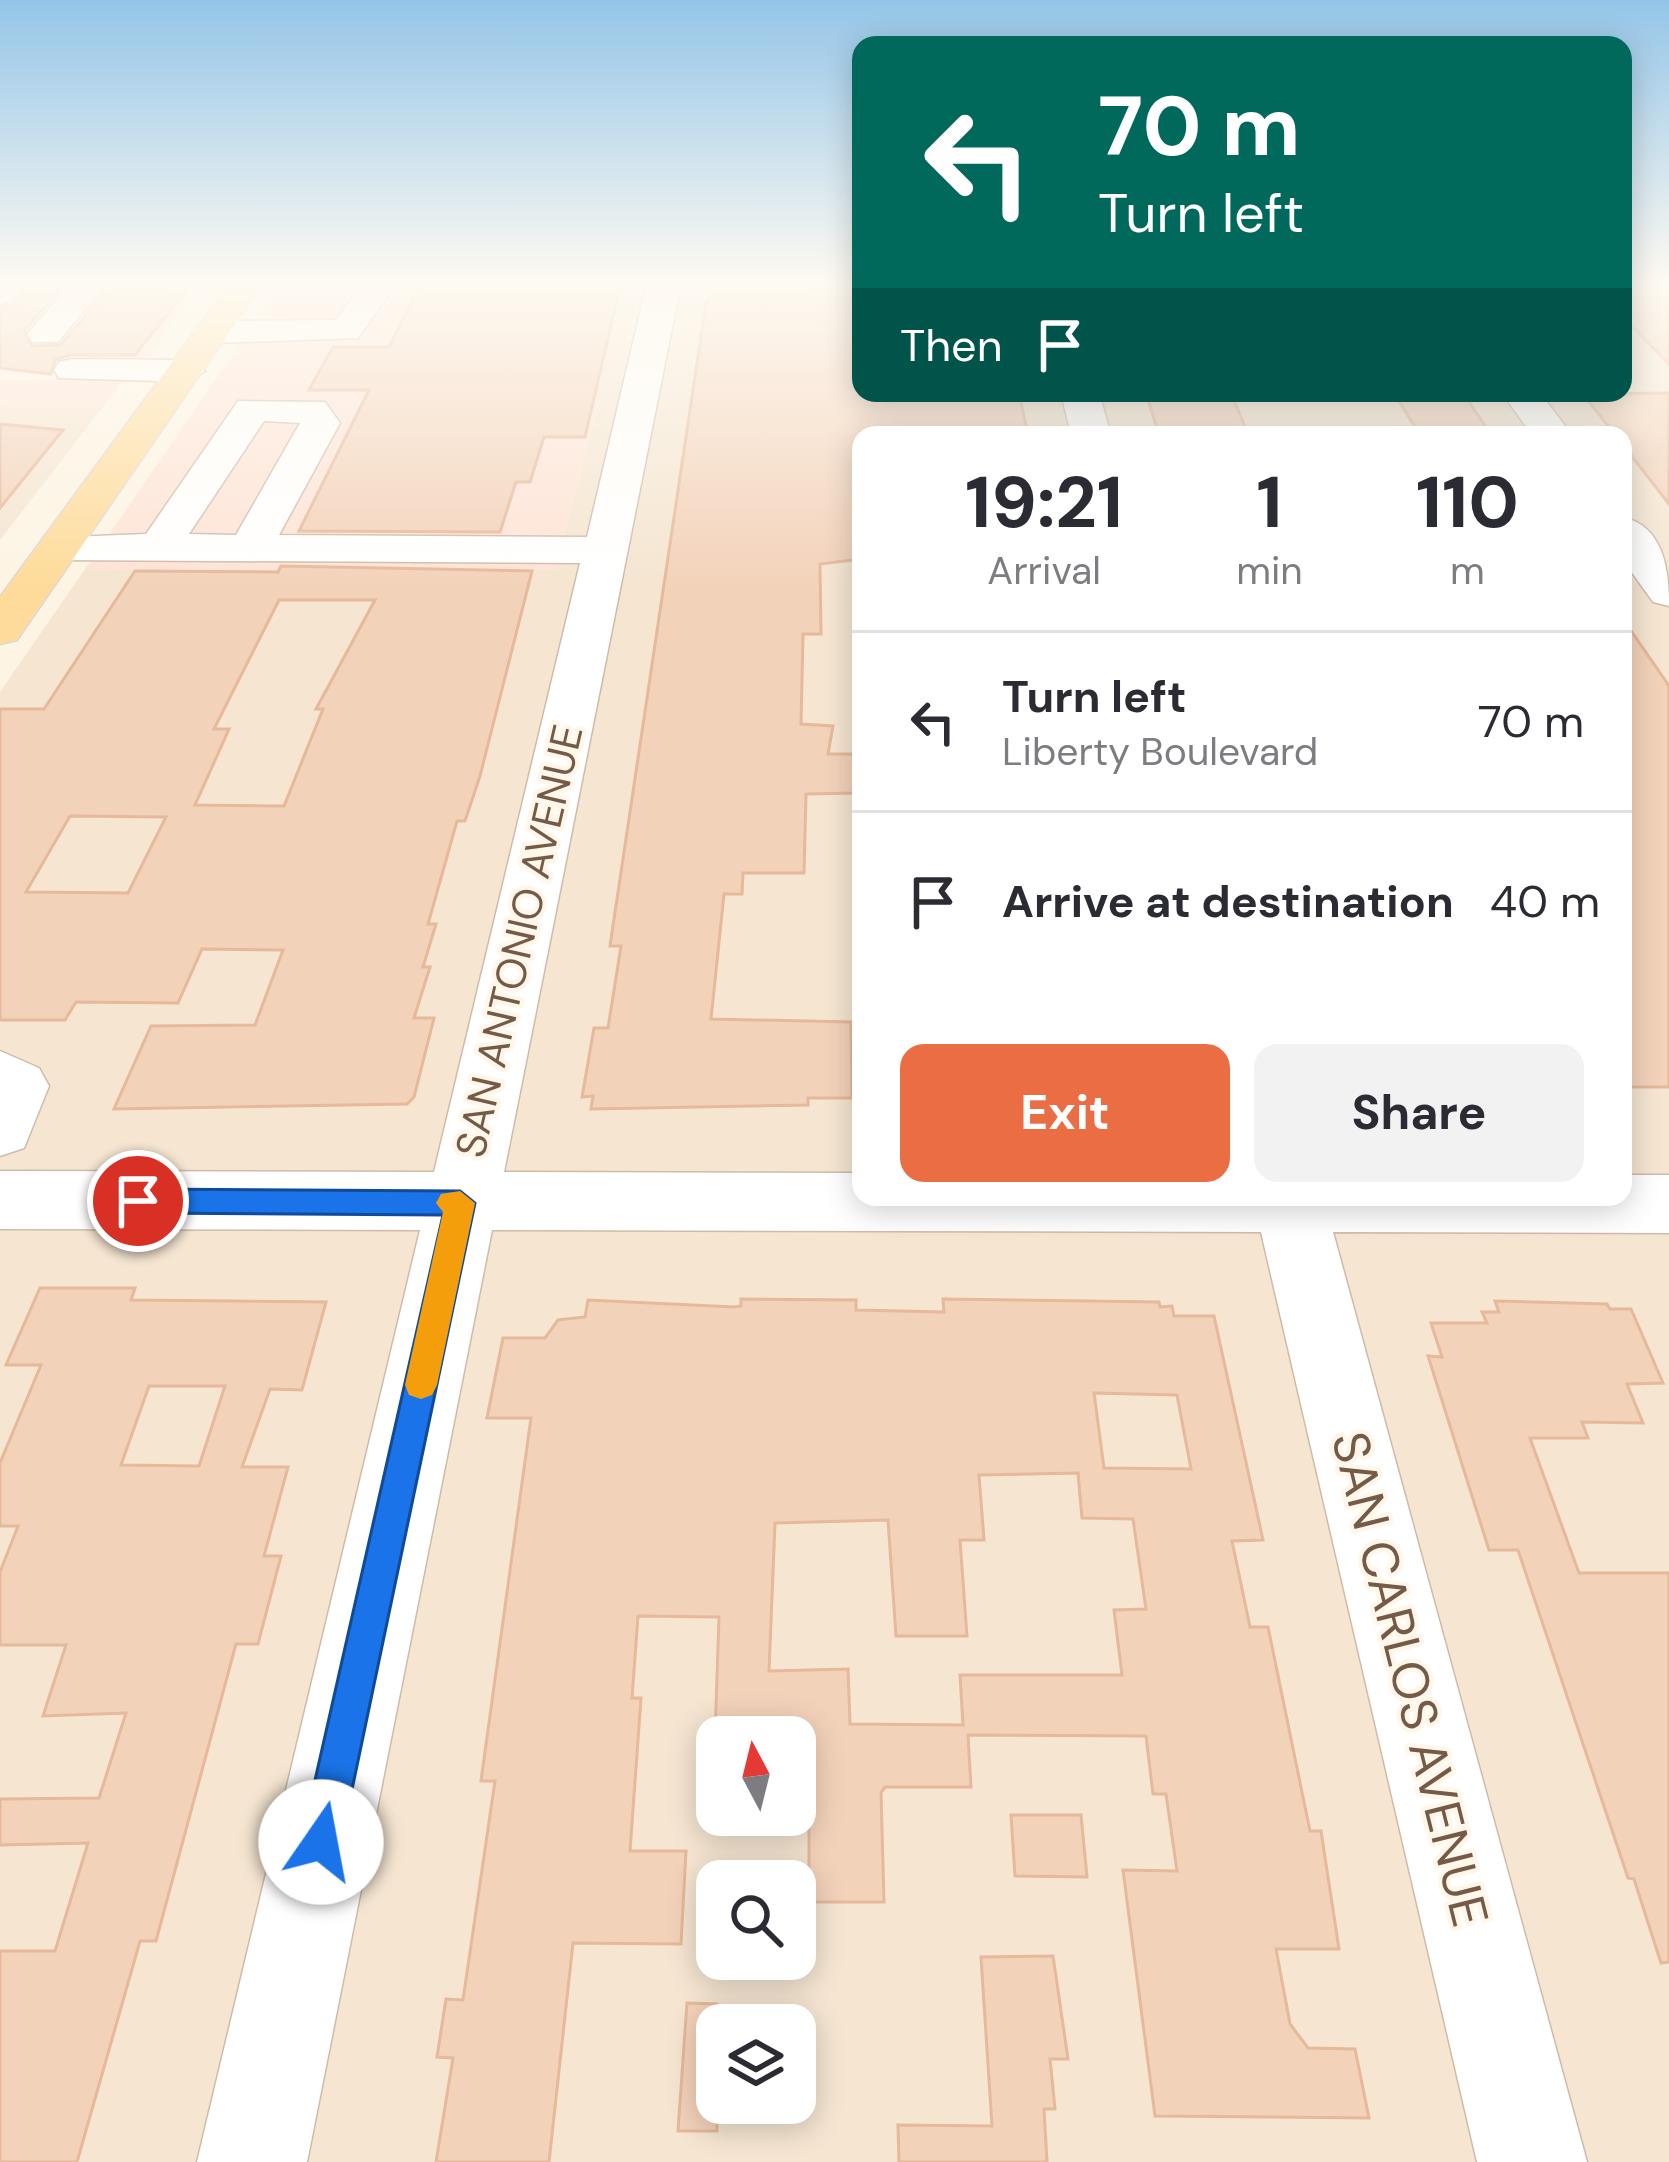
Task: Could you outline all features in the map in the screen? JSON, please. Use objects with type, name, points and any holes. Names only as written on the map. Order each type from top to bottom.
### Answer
[{"type":"main road","points":[[0,630],[179,384]]},
{"type":"street","name":"SAN ANTONIO AVENUE","points":[[252,2162],[643,384]]},
{"type":"street","points":[[161,408],[311,410],[320,423],[250,548]]},
{"type":"street","points":[[159,548],[252,410]]},
{"type":"street","points":[[1632,542],[1669,592]]},
{"type":"street","points":[[61,547],[608,550]]},
{"type":"street","points":[[0,1076],[16,1086],[0,1129]]},
{"type":"street","points":[[0,1200],[852,1202]]},
{"type":"street","points":[[1632,1204],[1669,1204]]},
{"type":"street","name":"SAN CARLOS AVENUE","points":[[1290,1206],[1532,2162]]},
{"type":"shaded area","points":[[0,384],[121,384],[102,408],[0,407]]},
{"type":"shaded area","points":[[213,384],[429,384],[420,404],[598,404],[554,570],[85,569]]},
{"type":"shaded area","points":[[429,384],[852,384],[852,402],[1632,402],[1632,384],[1669,384],[1669,2162],[0,2162],[0,692],[85,569],[554,570],[598,405],[420,404]]},
{"type":"shaded area","points":[[0,407],[102,408],[0,540]]},
{"type":"building","points":[[312,384],[597,384],[585,437],[544,437],[530,482],[516,482],[500,532],[299,531],[369,390],[309,390]]},
{"type":"building","points":[[694,384],[852,384],[852,402],[1021,402],[1026,426],[852,426],[852,560],[820,564],[821,634],[803,634],[801,724],[833,726],[828,754],[852,754],[852,793],[806,794],[804,873],[743,873],[742,894],[724,894],[711,1019],[851,1022],[852,1098],[808,1098],[808,1105],[591,1109],[593,1096],[582,1097],[594,1028],[608,1028],[621,946],[610,946]]},
{"type":"building","points":[[1632,393],[1669,393],[1669,504],[1632,457],[1632,426],[1608,426],[1589,402],[1632,402]]},
{"type":"building","points":[[1149,402],[1235,402],[1245,426],[1156,426]]},
{"type":"building","points":[[1400,402],[1469,402],[1485,426],[1414,426]]},
{"type":"building","points":[[0,424],[63,430],[0,508]]},
{"type":"building","points":[[281,566],[532,571],[480,776],[465,821],[457,821],[428,924],[436,924],[423,967],[430,967],[414,1018],[434,1018],[414,1097],[407,1104],[114,1109],[151,1026],[255,1025],[283,950],[202,949],[178,1003],[76,1002],[65,1020],[0,1020],[0,709],[44,709],[135,571],[278,572]],"holes":[[[279,600],[375,600],[316,709],[323,709],[284,806],[195,805],[229,729],[214,729]],[[70,816],[166,817],[128,893],[26,892]]]},
{"type":"building","points":[[1632,632],[1669,686],[1669,1087],[1632,1087]]},
{"type":"building","points":[[40,1288],[135,1288],[131,1300],[326,1302],[302,1390],[270,1389],[242,1467],[288,1467],[264,1556],[281,1556],[258,1644],[236,1644],[156,1941],[140,1941],[77,2162],[0,2162],[0,1951],[55,1951],[88,1843],[0,1845],[0,1799],[99,1798],[126,1713],[43,1716],[66,1645],[0,1645],[0,1572],[18,1526],[0,1526],[0,1463],[41,1365],[6,1365]],"holes":[[[149,1386],[225,1386],[199,1466],[121,1465]]]},
{"type":"building","points":[[741,1299],[856,1300],[856,1310],[944,1312],[943,1299],[1159,1302],[1160,1307],[1172,1306],[1174,1316],[1214,1316],[1263,1540],[1232,1541],[1250,1627],[1268,1627],[1310,1831],[1321,1831],[1339,1949],[1276,1949],[1290,2024],[1308,2048],[1355,2049],[1369,2118],[1155,2116],[1123,1870],[1177,1871],[1166,1794],[1153,1794],[1146,1736],[968,1735],[971,1787],[885,1787],[881,1793],[884,1902],[816,1902],[816,1860],[809,1860],[809,1836],[816,1836],[816,1716],[716,1716],[719,1617],[638,1616],[632,1698],[641,1698],[630,1851],[686,1851],[681,1944],[573,1943],[549,2162],[436,2162],[453,2058],[437,2057],[446,1999],[463,2000],[495,1781],[481,1781],[531,1418],[487,1418],[503,1338],[545,1338],[558,1320],[585,1317],[588,1300],[741,1306]],"holes":[[[1094,1393],[1177,1395],[1191,1469],[1104,1468]],[[1078,1473],[1082,1518],[1133,1519],[1146,1609],[1114,1610],[1122,1675],[960,1675],[963,1725],[850,1724],[848,1669],[769,1671],[775,1523],[888,1520],[896,1636],[967,1636],[960,1540],[984,1540],[979,1475]]]},
{"type":"building","points":[[1495,1301],[1631,1309],[1663,1383],[1627,1384],[1643,1423],[1582,1422],[1588,1438],[1530,1438],[1579,1573],[1669,1573],[1669,1962],[1661,1963],[1634,1879],[1628,1878],[1518,1550],[1489,1550],[1428,1356],[1442,1357],[1431,1323],[1487,1323],[1482,1312],[1499,1312]]},
{"type":"building","points":[[1011,1815],[1081,1815],[1087,1877],[1015,1876]]},
{"type":"building","points":[[1053,1956],[1068,2059],[1050,2059],[1055,2109],[1044,2109],[1047,2162],[899,2162],[898,2125],[992,2126],[981,1957]]},
{"type":"building","points":[[687,2003],[717,2004],[696,2004],[696,2124],[717,2124],[717,2131],[678,2131]]},
{"type":"slow traffic","points":[[421,1385],[460,1203],[451,1203]]},
{"type":"route","points":[[138,1201],[460,1203],[321,1842]]}]
